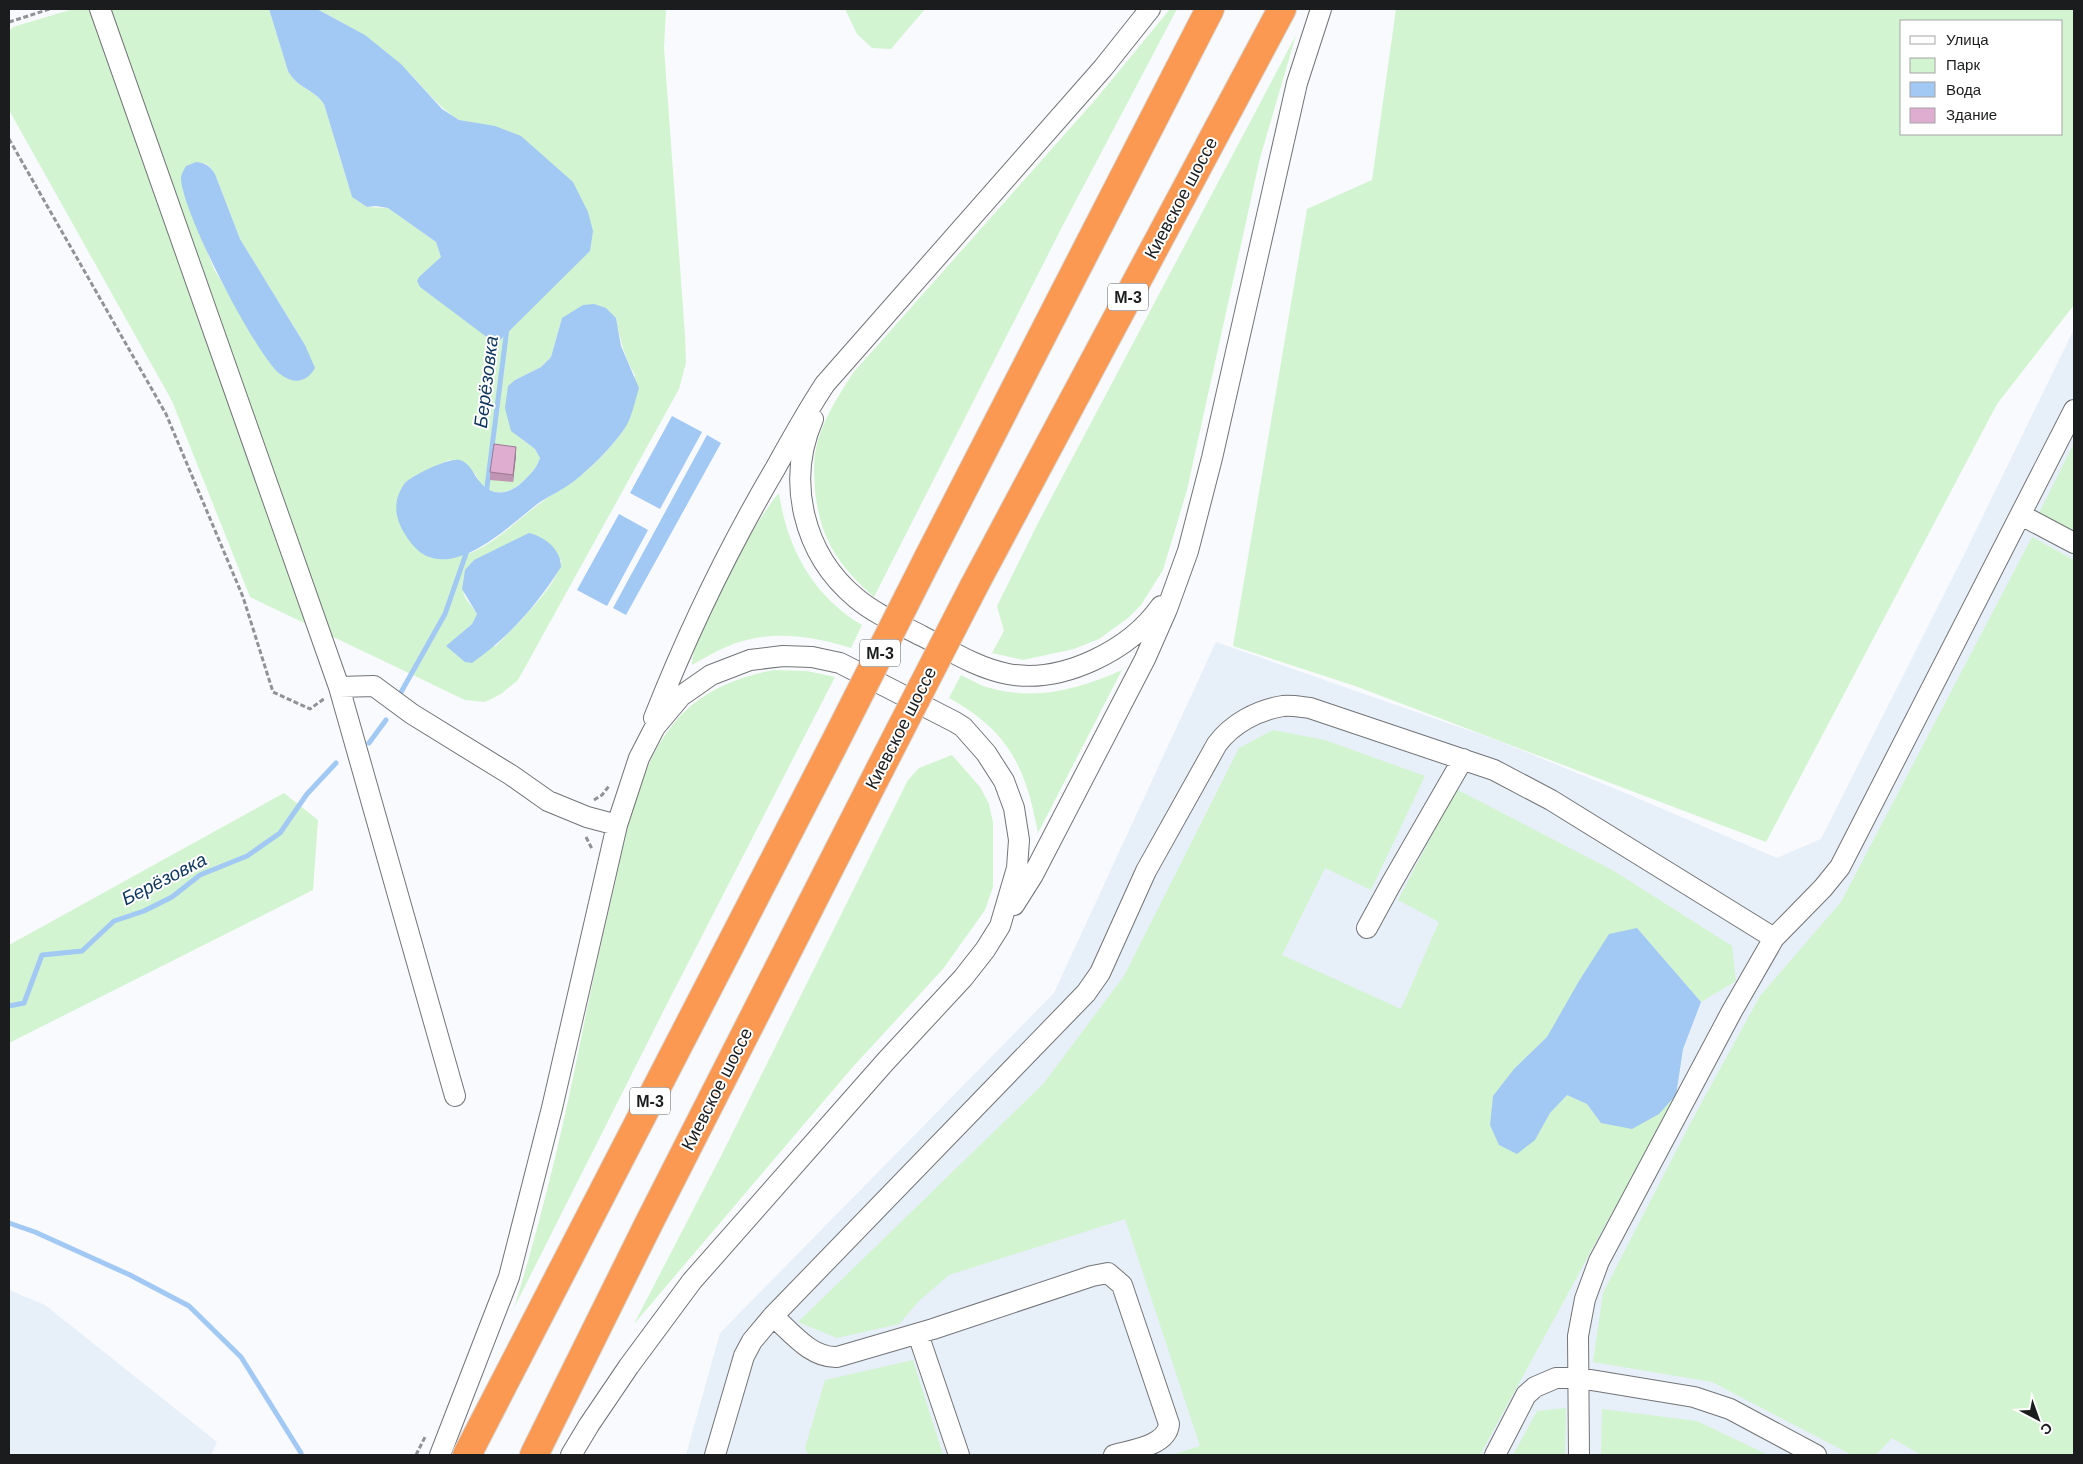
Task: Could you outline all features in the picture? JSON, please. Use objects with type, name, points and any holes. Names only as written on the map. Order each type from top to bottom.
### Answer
[{"type":"highway","name":"М-3","points":[[467,1455],[833,746],[1210,9]]},
{"type":"highway","name":"Киевское шоссе","points":[[534,1455],[658,1205],[974,586],[1282,9]]},
{"type":"street","points":[[100,9],[339,687],[455,1096]]},
{"type":"street","points":[[440,1455],[496,1313],[514,1260],[552,1108],[617,825],[643,748],[681,653],[733,542],[807,411],[825,384],[1096,75],[1150,9]]},
{"type":"street","points":[[571,1455],[629,1366],[692,1282],[886,1061],[963,978],[985,950],[1033,875],[1145,659],[1167,609],[1193,533],[1212,458],[1297,83],[1321,9]]},
{"type":"street","points":[[852,352],[817,409],[808,429],[801,462],[800,495],[810,534],[829,568],[850,593],[873,610],[980,665],[1008,674],[1056,672],[1090,662],[1124,643],[1146,624],[1176,584]]},
{"type":"street","points":[[1579,1455],[1578,1336],[1585,1300],[1599,1261],[1732,1010],[1774,938],[1823,888],[1840,867],[2074,410]]},
{"type":"street","points":[[2021,515],[2074,543]]},
{"type":"street","points":[[643,748],[662,718],[682,696],[699,682],[724,669],[750,660],[783,656],[812,657],[840,663],[963,727],[980,745],[998,772],[1012,799],[1018,840],[1014,885],[1000,926]]},
{"type":"street","points":[[339,687],[374,686],[412,714],[511,775],[548,801],[569,810],[617,825]]},
{"type":"street","points":[[715,1455],[744,1356],[752,1341],[773,1316],[1086,993],[1103,967],[1146,871],[1217,744],[1232,728],[1245,719],[1284,706],[1310,708],[1494,770],[1551,800],[1774,938]]},
{"type":"street","points":[[1367,928],[1463,759]]},
{"type":"street","points":[[773,1316],[807,1347],[827,1357],[838,1357],[918,1334],[1092,1276],[1103,1273],[1113,1276],[1122,1284],[1169,1424],[1166,1433],[1157,1441],[1114,1455]]},
{"type":"street","points":[[918,1334],[959,1455]]},
{"type":"street","points":[[1495,1455],[1526,1396],[1535,1387],[1556,1378],[1579,1378],[1694,1397],[1730,1409],[1816,1455]]},
{"type":"path","points":[[9,22],[50,9]]},
{"type":"path","points":[[9,139],[166,414],[243,597],[261,650],[272,692],[310,709],[339,687]]},
{"type":"path","points":[[569,810],[573,820],[590,842],[591,855]]},
{"type":"path","points":[[416,1455],[427,1433]]},
{"type":"shaded area","points":[[2074,329],[2074,1455],[686,1455],[720,1333],[1054,993],[1216,642],[1499,741],[1777,858],[1821,839],[1966,551]]},
{"type":"shaded area","points":[[9,1290],[45,1305],[217,1442],[211,1455],[9,1455]]},
{"type":"green space","points":[[73,9],[269,9],[288,71],[296,82],[315,95],[324,104],[352,197],[367,207],[388,208],[436,242],[441,257],[437,262],[496,344],[459,120],[442,107],[408,71],[371,40],[317,9],[666,9],[664,48],[686,363],[679,389],[518,680],[501,694],[485,702],[465,700],[250,597],[172,401],[9,110],[9,31],[13,27]],"holes":[[[205,163],[215,174],[240,239],[305,345],[266,357],[214,269],[183,191]],[[562,318],[616,318],[623,348],[635,375],[630,411],[625,428],[608,450],[585,472],[543,501],[489,543],[480,549],[461,556],[433,557],[405,483],[414,476],[449,460],[472,471],[480,483],[495,492],[511,490],[530,475],[540,458],[535,449],[521,439],[515,380],[541,367],[551,357]],[[474,560],[561,560],[559,570],[544,593],[496,646],[447,646],[472,624],[477,614],[463,592],[464,577]]]},
{"type":"green space","points":[[845,9],[925,9],[891,49],[872,48],[857,34]]},
{"type":"green space","points":[[1170,9],[1177,9],[1063,225],[874,597],[850,574],[833,550],[826,537],[817,507],[814,480],[815,453],[822,428],[831,409],[853,373],[1096,99]]},
{"type":"green space","points":[[1396,9],[2074,9],[2074,305],[1997,404],[1766,842],[1355,686],[1233,646],[1307,209],[1372,180]]},
{"type":"green space","points":[[1296,35],[1260,158],[1187,490],[1163,570],[1141,605],[1128,618],[1099,639],[1074,649],[1023,660],[992,653],[1004,631],[997,606],[1038,523]]},
{"type":"green space","points":[[2074,443],[2074,532],[2039,513]]},
{"type":"green space","points":[[779,493],[788,533],[805,569],[829,600],[862,625],[851,648],[804,637],[772,636],[741,641],[692,665],[695,649],[714,603],[756,526]]},
{"type":"green space","points":[[2032,537],[2074,560],[2074,1455],[1921,1455],[1892,1438],[1876,1455],[1852,1455],[1712,1382],[1593,1362],[1603,1293],[1691,1122],[1760,996],[1841,902]]},
{"type":"green space","points":[[773,670],[807,671],[835,677],[514,1308],[556,1156],[626,835],[646,770],[668,731],[689,707],[728,683]]},
{"type":"green space","points":[[1122,670],[1038,833],[1027,789],[1020,770],[1011,754],[987,724],[949,698],[961,675],[979,684],[1007,692],[1041,693],[1090,683]]},
{"type":"green space","points":[[1273,730],[1325,740],[1425,776],[1371,890],[1325,868],[1282,955],[1401,1009],[1439,922],[1398,900],[1456,789],[1614,871],[1732,946],[1736,981],[1701,1002],[1637,928],[1547,1037],[1514,1069],[1535,1140],[1550,1113],[1567,1095],[1587,1104],[1601,1123],[1683,1049],[1676,1095],[1480,1455],[1172,1455],[1200,1446],[1125,1219],[949,1275],[919,1301],[899,1324],[837,1338],[798,1322],[1044,1083],[1124,976],[1239,748]]},
{"type":"green space","points":[[952,755],[980,787],[989,804],[993,823],[993,887],[985,910],[943,969],[851,1069],[634,1324],[720,1158],[908,780],[919,768]]},
{"type":"green space","points":[[284,793],[318,820],[313,890],[9,1043],[9,945]]},
{"type":"green space","points":[[913,1360],[943,1455],[808,1455],[805,1448],[825,1380]]},
{"type":"green space","points":[[1566,1408],[1565,1455],[1513,1455],[1537,1411]]},
{"type":"green space","points":[[1602,1409],[1697,1421],[1768,1455],[1601,1455]]},
{"type":"water","points":[[269,9],[317,9],[365,35],[401,64],[442,109],[459,120],[495,126],[521,136],[573,182],[588,212],[593,231],[590,251],[496,344],[420,287],[417,281],[419,277],[441,257],[436,242],[388,208],[367,207],[352,197],[324,104],[315,95],[296,82],[288,71]]},
{"type":"water","points":[[196,162],[207,165],[215,174],[240,239],[305,345],[315,368],[304,379],[290,380],[280,374],[269,361],[237,311],[205,248],[184,194],[181,177],[186,166]]},
{"type":"water","points":[[594,304],[606,308],[616,318],[621,346],[639,388],[625,428],[608,450],[573,482],[540,502],[494,538],[476,549],[457,557],[439,559],[423,554],[408,539],[397,516],[397,500],[404,484],[423,471],[455,460],[460,460],[467,464],[484,487],[494,492],[509,491],[526,479],[534,470],[540,458],[535,449],[511,431],[505,408],[508,386],[515,380],[541,367],[551,357],[562,318],[583,305]]},
{"type":"water","points":[[672,416],[702,432],[660,509],[630,493]]},
{"type":"water","points":[[707,435],[721,443],[626,615],[613,608]]},
{"type":"water","points":[[619,514],[648,530],[607,606],[577,590]]},
{"type":"water","points":[[529,533],[541,537],[555,549],[561,567],[532,607],[510,631],[472,663],[465,662],[446,646],[472,624],[477,614],[462,589],[465,570],[474,560]]},
{"type":"water","points":[[1637,928],[1701,1002],[1683,1049],[1676,1095],[1659,1114],[1632,1129],[1601,1123],[1587,1104],[1567,1095],[1550,1113],[1535,1140],[1517,1154],[1499,1145],[1490,1125],[1493,1096],[1514,1069],[1547,1037],[1609,934]]},
{"type":"building","points":[[494,444],[516,447],[513,475],[490,472]]},
{"type":"waterway","name":"Берёзовка","points":[[486,495],[507,328]]},
{"type":"waterway","name":"Берёзовка","points":[[400,694],[445,614],[468,548]]},
{"type":"waterway","points":[[369,743],[386,720]]},
{"type":"waterway","name":"Берёзовка","points":[[9,1006],[24,1003],[42,955],[82,951],[114,921],[144,911],[172,897],[200,875],[247,856],[280,833],[307,794],[336,763]]},
{"type":"waterway","points":[[9,1223],[35,1232],[130,1275],[189,1306],[241,1357],[301,1453]]}]
